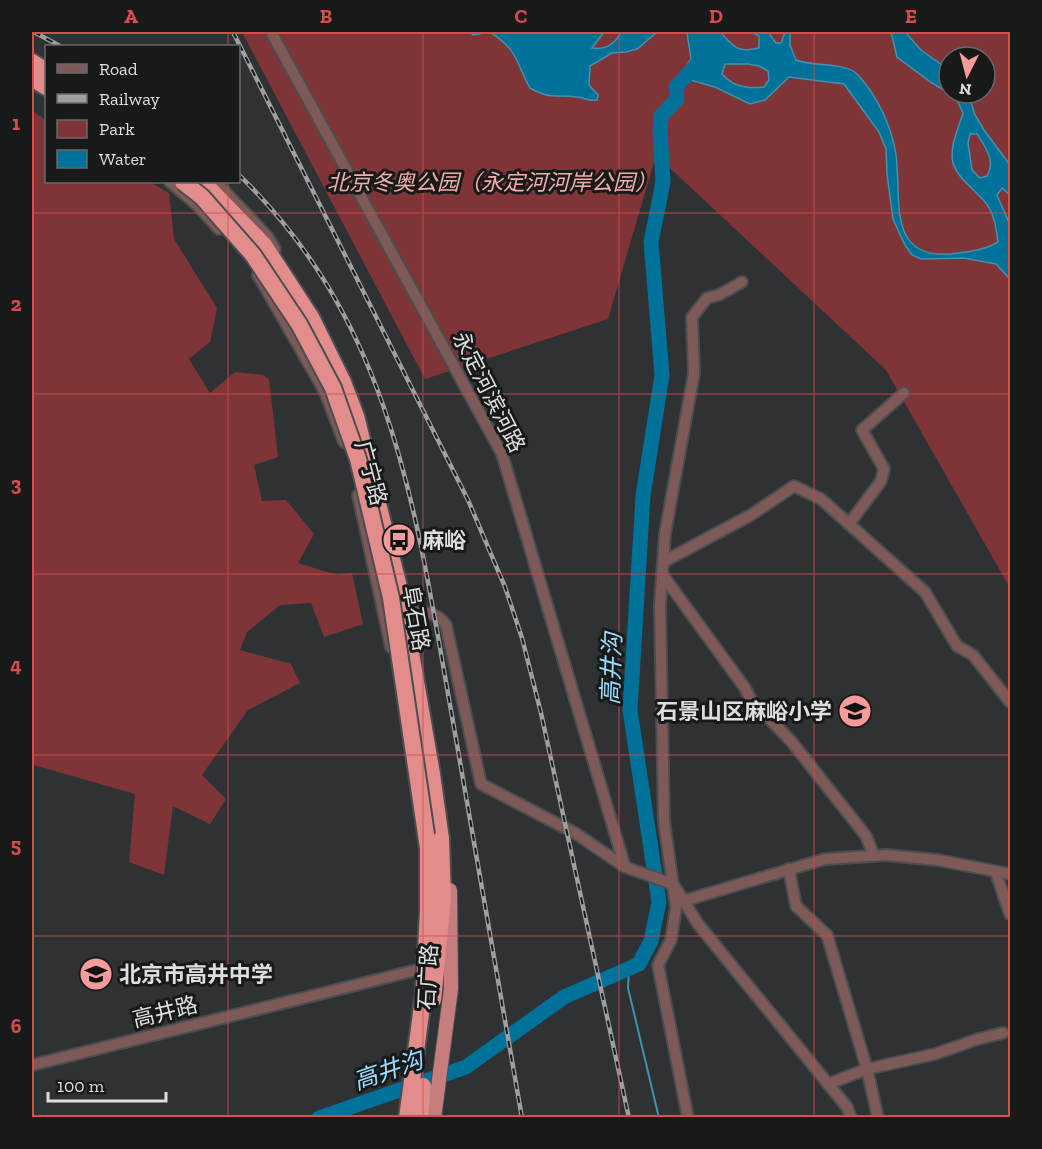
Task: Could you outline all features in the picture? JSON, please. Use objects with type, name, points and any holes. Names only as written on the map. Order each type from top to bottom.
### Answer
[{"type":"highway","points":[[32,62],[45,70]]},
{"type":"highway","points":[[32,78],[45,86]]},
{"type":"highway","name":"阜石路","points":[[184,183],[202,197],[253,255],[299,324],[333,388],[358,459],[391,598],[428,848],[424,991],[406,1115]]},
{"type":"highway","name":"阜石路","points":[[204,183],[264,245],[305,308],[343,382],[356,416],[401,595],[441,839],[442,900],[420,1118]]},
{"type":"main road","name":"石广路","points":[[433,1118],[451,989],[450,878],[441,839]]},
{"type":"street","name":"永定河滨河路","points":[[271,32],[502,454],[625,867]]},
{"type":"street","points":[[32,55],[45,63]]},
{"type":"street","points":[[32,84],[45,93]]},
{"type":"street","name":"广宁路","points":[[171,183],[197,205],[248,259],[325,393],[351,461],[411,746],[426,841],[428,900],[423,968],[406,1115]]},
{"type":"street","name":"广宁路","points":[[217,183],[267,236],[315,309],[349,380],[373,460],[392,541],[430,740],[444,833],[447,965],[433,1094],[433,1118]]},
{"type":"street","points":[[688,1118],[658,965],[670,939],[676,907],[664,821],[662,574],[665,534],[694,373],[692,317],[707,298],[719,295],[742,282]]},
{"type":"street","points":[[849,524],[881,480],[884,470],[862,430],[904,393]]},
{"type":"street","points":[[663,562],[751,515],[794,486],[821,499],[925,592],[957,646],[973,655],[1011,702]]},
{"type":"street","points":[[662,574],[745,688],[751,700],[791,741],[866,836],[874,856]]},
{"type":"street","points":[[406,613],[422,611],[434,614],[441,617],[446,625],[482,784],[575,833],[625,867],[673,884],[698,924],[847,1107],[851,1118]]},
{"type":"street","points":[[683,901],[825,859],[886,855],[938,860],[996,873],[1011,874]]},
{"type":"street","points":[[789,869],[796,906],[827,934],[867,1069],[878,1118]]},
{"type":"street","points":[[996,873],[1011,914]]},
{"type":"street","name":"高井路","points":[[32,1065],[423,968],[447,965]]},
{"type":"street","points":[[828,1084],[867,1069],[935,1054],[978,1039],[1003,1034]]},
{"type":"green space","name":"北京冬奥公园（永定河河岸公园）","points":[[242,32],[1010,32],[1010,588],[886,370],[656,155],[608,319],[425,379]]},
{"type":"green space","points":[[32,111],[45,119],[45,183],[152,183],[169,193],[174,239],[217,308],[210,342],[189,359],[210,393],[235,372],[263,375],[269,379],[278,457],[254,465],[262,501],[286,500],[314,534],[298,563],[337,575],[352,573],[363,624],[324,637],[311,603],[280,605],[247,632],[240,650],[291,664],[300,683],[248,710],[202,775],[226,799],[210,824],[173,806],[164,875],[129,862],[135,794],[34,765],[32,779]]},
{"type":"water","points":[[470,32],[490,32],[473,35]]},
{"type":"water","points":[[490,32],[604,32],[592,48],[601,48],[616,40],[621,32],[657,32],[637,49],[612,53],[590,66],[589,85],[598,95],[597,100],[589,100],[549,95],[530,88],[511,51]]},
{"type":"water","points":[[685,32],[720,32],[736,48],[745,50],[759,48],[759,36],[751,32],[768,32],[776,43],[781,43],[785,32],[790,32],[790,45],[796,60],[837,66],[852,70],[857,74],[877,101],[891,133],[896,155],[901,222],[906,236],[915,247],[930,253],[968,252],[998,242],[994,219],[988,206],[959,175],[953,163],[953,144],[963,113],[959,105],[972,105],[984,130],[1010,165],[1010,195],[1002,188],[997,195],[1010,225],[1010,279],[996,264],[964,258],[921,259],[912,255],[893,219],[886,149],[879,132],[844,84],[789,77],[765,100],[750,104],[715,87],[687,79],[682,73],[691,59]],"holes":[[[725,64],[748,64],[768,71],[769,80],[764,87],[752,88],[736,84],[722,74]],[[970,134],[977,134],[990,160],[990,170],[987,176],[980,178],[972,170],[968,143]]]},
{"type":"water","points":[[891,32],[905,32],[921,50],[937,61],[937,86],[932,83],[897,57]]},
{"type":"waterway","name":"高井沟","points":[[319,1118],[466,1067],[564,997],[639,964],[651,941],[659,902],[630,710],[643,496],[662,375],[651,242],[663,182],[661,116],[677,99],[676,87],[700,61],[702,32]]},
{"type":"waterway","points":[[629,968],[628,988],[659,1118]]},
{"type":"railway","points":[[34,32],[58,45]]},
{"type":"railway","points":[[233,32],[240,45]]},
{"type":"railway","points":[[240,46],[468,500],[505,587],[522,638],[541,713],[629,1118]]},
{"type":"railway","points":[[240,176],[291,232],[332,294],[365,358],[390,426],[410,496],[425,568],[522,1118]]},
{"type":"place","name":"麻峪","points":[[399,540]]},
{"type":"place","name":"石景山区麻峪小学","points":[[855,711]]},
{"type":"place","name":"北京市高井中学","points":[[96,974]]}]
